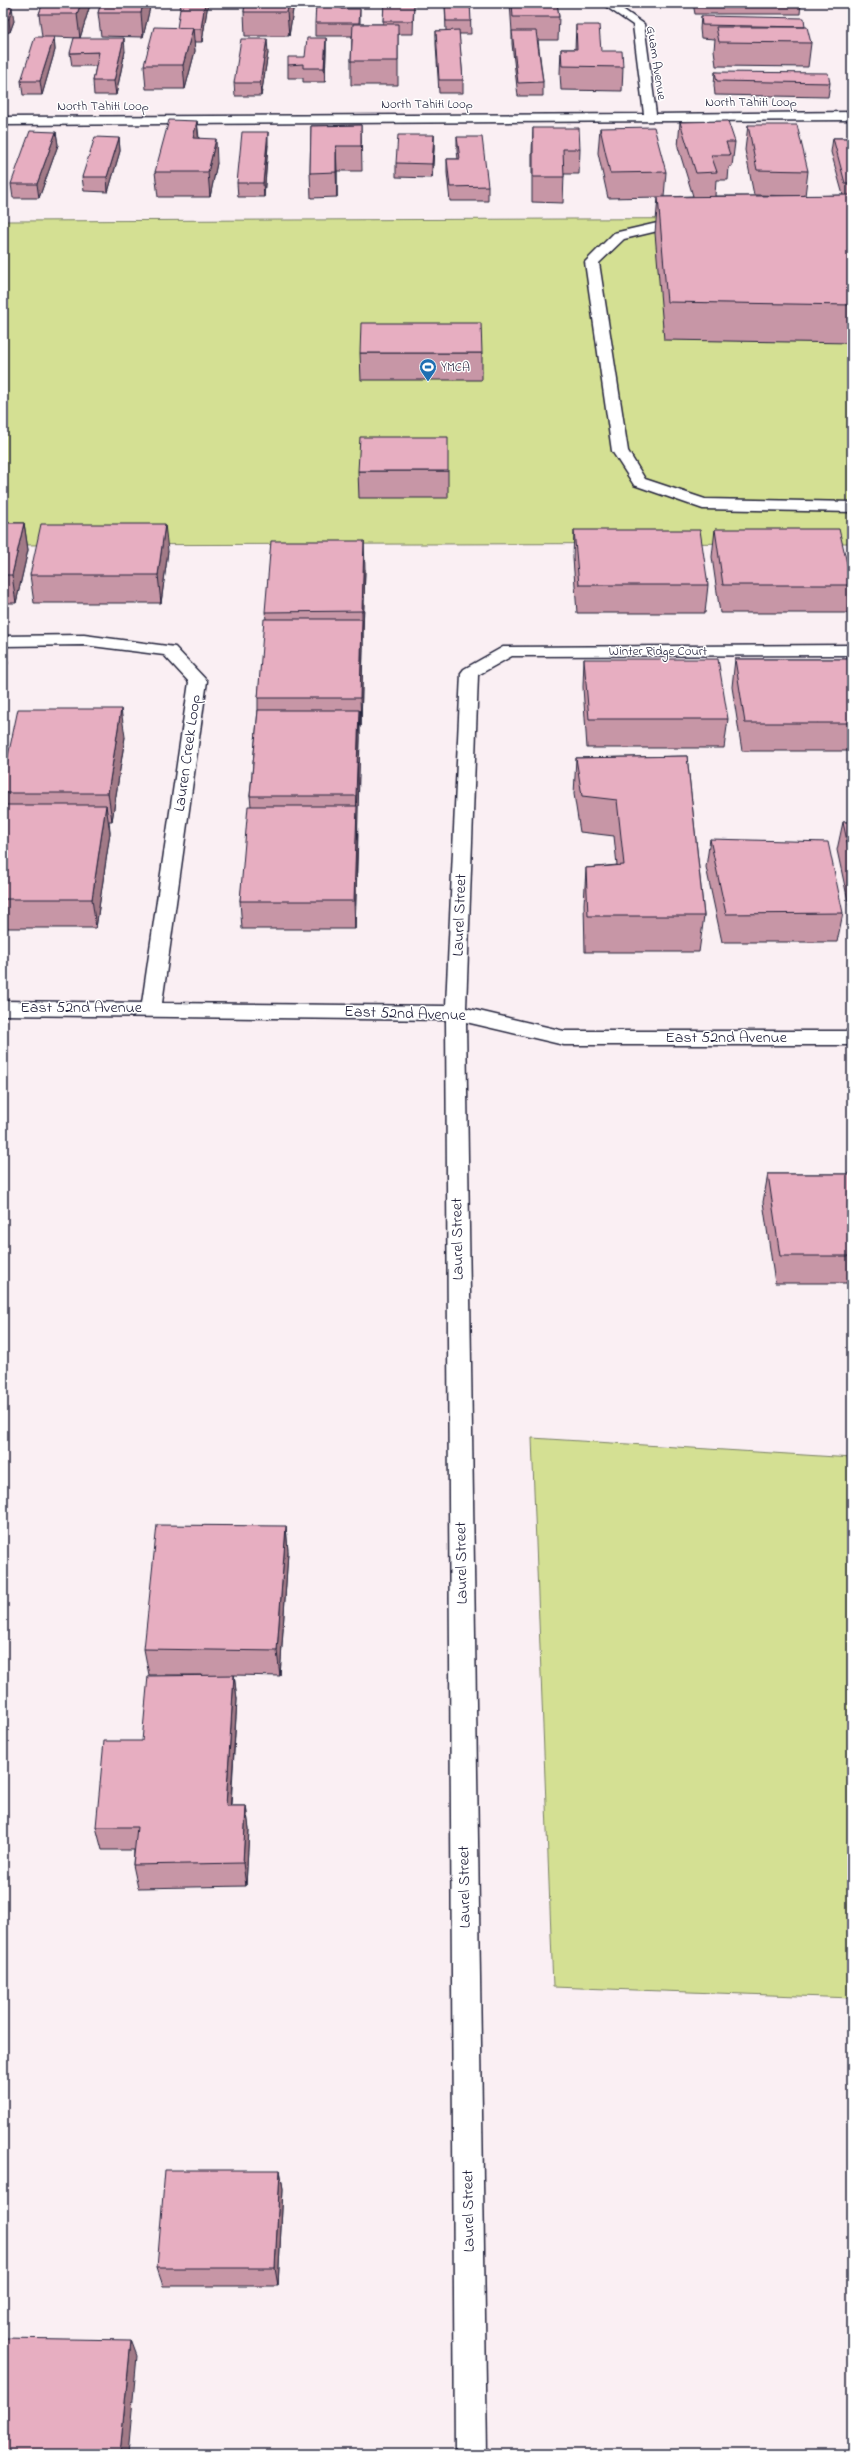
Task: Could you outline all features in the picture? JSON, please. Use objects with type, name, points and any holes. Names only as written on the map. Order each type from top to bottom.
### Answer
[{"type":"street","name":"Guam Avenue","points":[[607,3],[638,24],[651,118]]},
{"type":"street","name":"North Tahiti Loop","points":[[3,121],[852,116]]},
{"type":"street","points":[[697,223],[666,225],[619,236],[592,262],[620,452],[639,482],[703,504],[852,507]]},
{"type":"street","name":"Lauren Creek Loop","points":[[3,641],[84,640],[169,651],[198,681],[151,1008]]},
{"type":"street","name":"Winter Ridge Court","points":[[470,673],[509,651],[852,650]]},
{"type":"street","name":"Laurel Street","points":[[470,673],[456,1013],[472,2454]]},
{"type":"street","name":"East 52nd Avenue","points":[[3,1008],[151,1008],[456,1013],[564,1038],[852,1038]]},
{"type":"green space","name":"YMCA","points":[[852,218],[852,543],[3,545],[3,221]]},
{"type":"green space","points":[[532,1438],[852,1458],[852,1998],[553,1987]]},
{"type":"building","points":[[43,3],[81,3],[77,14],[39,14]]},
{"type":"building","points":[[101,3],[143,3],[141,13],[98,13]]},
{"type":"building","points":[[181,3],[205,3],[201,29],[177,28]]},
{"type":"building","points":[[245,3],[289,3],[287,12],[244,12]]},
{"type":"building","points":[[316,3],[342,3],[341,9],[360,9],[359,23],[315,23]]},
{"type":"building","points":[[384,3],[414,3],[413,21],[383,21]]},
{"type":"building","points":[[445,3],[470,3],[471,21],[446,21]]},
{"type":"building","points":[[512,3],[557,3],[559,17],[513,17]]},
{"type":"building","points":[[3,7],[12,7],[9,19],[3,19]]},
{"type":"building","points":[[849,7],[852,7],[852,16]]},
{"type":"building","points":[[701,16],[804,18],[805,27],[702,25]]},
{"type":"building","points":[[353,24],[398,24],[398,61],[351,61]]},
{"type":"building","points":[[576,25],[599,25],[601,51],[622,51],[623,67],[562,66],[561,49],[577,49]]},
{"type":"building","points":[[154,27],[193,28],[183,65],[144,65]]},
{"type":"building","points":[[716,27],[807,27],[811,43],[719,42]]},
{"type":"building","points":[[459,30],[463,80],[439,80],[436,31]]},
{"type":"building","points":[[512,31],[536,31],[543,82],[518,83]]},
{"type":"building","points":[[35,37],[54,37],[40,81],[21,81]]},
{"type":"building","points":[[74,38],[124,38],[114,81],[93,81],[99,52],[70,53]]},
{"type":"building","points":[[307,38],[326,38],[324,68],[303,68],[303,64],[288,65],[288,57],[305,57]]},
{"type":"building","points":[[241,39],[267,39],[260,83],[234,83]]},
{"type":"building","points":[[715,72],[828,73],[830,83],[717,81]]},
{"type":"building","points":[[169,120],[197,121],[193,138],[216,139],[208,172],[155,172]]},
{"type":"building","points":[[728,121],[735,142],[726,142],[730,155],[711,155],[717,172],[696,173],[680,122]]},
{"type":"building","points":[[361,125],[361,146],[336,146],[336,172],[310,173],[311,126]]},
{"type":"building","points":[[748,125],[797,125],[808,171],[757,170]]},
{"type":"building","points":[[654,127],[666,172],[610,173],[600,128]]},
{"type":"building","points":[[533,128],[579,128],[580,149],[563,149],[564,177],[533,177]]},
{"type":"building","points":[[30,131],[56,132],[37,184],[11,184]]},
{"type":"building","points":[[242,132],[268,132],[263,183],[237,183]]},
{"type":"building","points":[[398,135],[434,135],[432,164],[396,163]]},
{"type":"building","points":[[95,137],[119,138],[107,177],[82,177]]},
{"type":"building","points":[[457,137],[482,137],[488,186],[450,187],[447,159],[460,159]]},
{"type":"building","points":[[833,138],[852,138],[852,183],[845,183]]},
{"type":"building","points":[[852,195],[852,305],[667,302],[658,197]]},
{"type":"building","points":[[361,323],[481,323],[482,353],[360,353]]},
{"type":"building","points":[[360,437],[448,437],[448,471],[358,471]]},
{"type":"building","points":[[3,523],[24,523],[12,575],[3,575]]},
{"type":"building","points":[[41,524],[165,524],[158,575],[30,575]]},
{"type":"building","points":[[715,529],[839,529],[852,585],[723,585]]},
{"type":"building","points":[[574,530],[700,530],[708,585],[579,585]]},
{"type":"building","points":[[271,541],[364,541],[362,611],[265,612]]},
{"type":"building","points":[[264,619],[362,619],[360,698],[258,698]]},
{"type":"building","points":[[584,659],[718,659],[728,719],[589,719]]},
{"type":"building","points":[[735,659],[852,659],[852,723],[745,723]]},
{"type":"building","points":[[18,709],[121,709],[108,793],[3,793],[3,780]]},
{"type":"building","points":[[258,710],[359,710],[356,796],[250,796]]},
{"type":"building","points":[[687,756],[704,916],[588,916],[586,868],[624,865],[617,800],[582,796],[576,758]]},
{"type":"building","points":[[3,805],[106,805],[92,899],[3,899]]},
{"type":"building","points":[[248,806],[357,806],[354,901],[240,901]]},
{"type":"building","points":[[843,822],[852,822],[852,865]]},
{"type":"building","points":[[710,839],[828,842],[843,913],[726,914]]},
{"type":"building","points":[[768,1174],[852,1174],[852,1256],[780,1256]]},
{"type":"building","points":[[157,1525],[286,1526],[277,1651],[144,1649]]},
{"type":"building","points":[[234,1675],[226,1806],[246,1806],[243,1863],[133,1865],[137,1827],[96,1827],[104,1741],[142,1741],[148,1676]]},
{"type":"building","points":[[165,2170],[280,2170],[275,2268],[157,2268]]},
{"type":"building","points":[[3,2338],[131,2340],[120,2454],[3,2454]]},
{"type":"place","name":"YMCA","points":[[428,382]]}]
